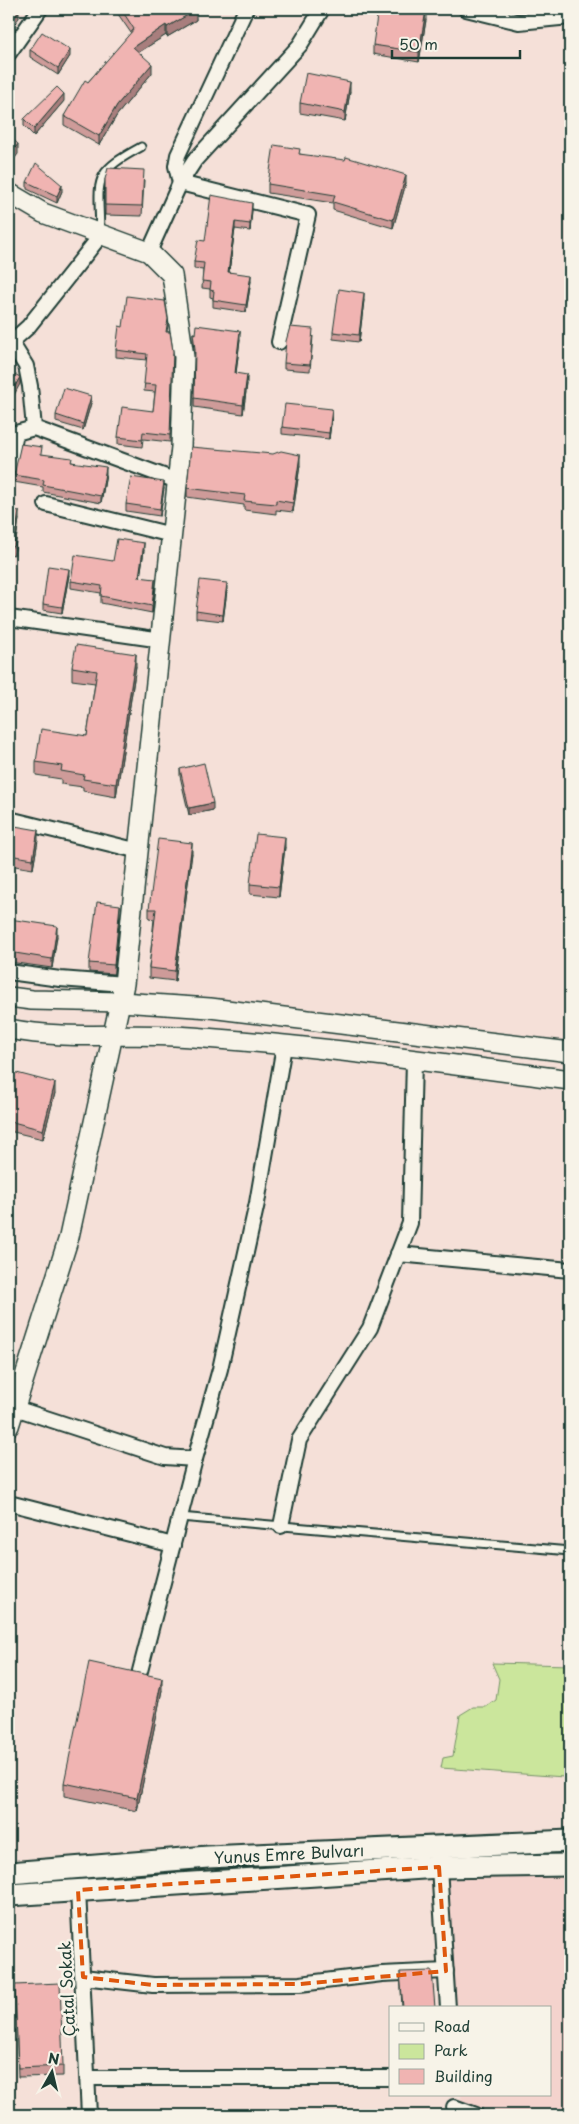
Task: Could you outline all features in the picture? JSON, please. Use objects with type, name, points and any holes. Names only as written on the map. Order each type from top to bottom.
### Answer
[{"type":"main road","name":"Yunus Emre Bulvarı","points":[[9,1873],[208,1857],[570,1840]]},
{"type":"main road","name":"Yunus Emre Bulvarı","points":[[9,1895],[439,1867],[570,1864]]},
{"type":"street","points":[[9,53],[40,9]]},
{"type":"street","points":[[180,183],[176,166],[178,155],[246,9]]},
{"type":"street","points":[[149,252],[180,183],[195,160],[300,45],[322,9]]},
{"type":"street","points":[[466,9],[519,22],[570,17]]},
{"type":"street","points":[[180,183],[308,215],[279,342]]},
{"type":"street","points":[[9,193],[43,213],[149,252],[172,275],[184,357],[186,447],[178,481],[140,851],[122,993],[69,1237],[9,1426]]},
{"type":"street","points":[[34,428],[26,366],[10,343],[28,328],[101,235]]},
{"type":"street","points":[[9,467],[16,433],[34,428],[178,481]]},
{"type":"street","points":[[46,504],[172,535]]},
{"type":"street","points":[[9,618],[162,640]]},
{"type":"street","points":[[9,819],[140,851]]},
{"type":"street","points":[[9,972],[60,979],[122,993],[210,1008],[570,1052]]},
{"type":"street","points":[[9,997],[32,1000],[122,993]]},
{"type":"street","points":[[9,1029],[59,1036],[174,1036],[414,1060],[570,1080]]},
{"type":"street","points":[[140,1672],[220,1369],[257,1203],[284,1046]]},
{"type":"street","points":[[281,1526],[299,1440],[370,1328],[410,1223],[414,1060]]},
{"type":"street","points":[[398,1254],[570,1270]]},
{"type":"street","points":[[15,1408],[164,1457],[195,1459]]},
{"type":"street","points":[[9,1503],[173,1545]]},
{"type":"street","points":[[439,1867],[448,2006]]},
{"type":"street","name":"Çatal Sokak","points":[[78,1890],[89,2078],[89,2115]]},
{"type":"street","points":[[83,1978],[153,1985],[300,1984],[382,1974],[446,1971]]},
{"type":"street","points":[[89,2078],[389,2078]]},
{"type":"street","points":[[453,2106],[476,2115]]},
{"type":"lane","points":[[101,235],[99,189],[102,175],[112,163],[141,147]]},
{"type":"lane","points":[[180,1517],[570,1551]]},
{"type":"highlighted area","points":[[439,1867],[446,1971],[300,1984],[153,1985],[83,1977],[78,1890]]},
{"type":"shaded area","points":[[570,1877],[570,2115],[462,2115],[461,2096],[552,2096],[552,2006],[456,2006],[449,1879]]},
{"type":"green space","points":[[492,1663],[570,1665],[570,1775],[564,1777],[441,1768],[443,1758],[453,1756],[460,1715],[473,1707],[486,1707],[496,1700],[499,1679]]},
{"type":"building","points":[[9,9],[15,9],[19,12],[9,23]]},
{"type":"building","points":[[121,9],[196,10],[167,27],[166,25],[133,47],[152,64],[117,105],[99,136],[64,116],[85,80],[88,82],[134,29]]},
{"type":"building","points":[[378,9],[426,10],[419,52],[373,45]]},
{"type":"building","points":[[42,32],[70,50],[58,68],[30,50]]},
{"type":"building","points":[[306,73],[350,82],[345,112],[300,103]]},
{"type":"building","points":[[57,87],[64,94],[34,129],[24,119]]},
{"type":"building","points":[[9,136],[18,144],[9,156]]},
{"type":"building","points":[[274,145],[300,149],[299,154],[345,160],[346,157],[406,175],[393,220],[333,202],[335,195],[268,184]]},
{"type":"building","points":[[36,163],[62,185],[57,196],[27,182]]},
{"type":"building","points":[[108,168],[144,170],[142,206],[105,205],[105,179]]},
{"type":"building","points":[[211,195],[252,203],[250,224],[235,222],[228,272],[251,275],[246,305],[213,300],[214,291],[210,290],[211,282],[202,281],[204,263],[194,262],[198,240],[205,241]]},
{"type":"building","points":[[339,289],[364,293],[359,335],[333,332]]},
{"type":"building","points":[[127,296],[165,301],[168,319],[166,332],[170,332],[173,351],[170,435],[143,432],[142,440],[118,437],[122,407],[153,411],[156,385],[144,384],[147,354],[116,350],[119,326],[123,327]]},
{"type":"building","points":[[196,325],[240,331],[235,373],[247,375],[243,405],[194,398],[195,349],[193,333],[195,334]]},
{"type":"building","points":[[290,327],[313,329],[310,365],[284,363],[286,341]]},
{"type":"building","points":[[9,371],[20,377],[9,397]]},
{"type":"building","points":[[64,388],[91,396],[83,424],[56,415]]},
{"type":"building","points":[[285,404],[332,409],[329,433],[282,427]]},
{"type":"building","points":[[21,444],[42,447],[41,454],[72,458],[71,462],[106,467],[101,496],[43,485],[44,480],[14,475]]},
{"type":"building","points":[[191,447],[273,454],[281,451],[300,455],[293,503],[276,500],[276,504],[244,501],[245,495],[187,488]]},
{"type":"building","points":[[131,477],[164,482],[160,509],[126,504]]},
{"type":"building","points":[[9,510],[19,511],[14,547],[9,546]]},
{"type":"building","points":[[117,539],[144,543],[139,577],[155,579],[152,606],[101,596],[102,586],[71,581],[75,555],[113,561]]},
{"type":"building","points":[[48,566],[69,569],[62,607],[43,604]]},
{"type":"building","points":[[200,580],[227,583],[223,615],[196,611]]},
{"type":"building","points":[[9,625],[14,626],[10,644],[9,644]]},
{"type":"building","points":[[76,645],[136,654],[116,784],[83,779],[84,775],[61,771],[62,766],[36,762],[41,729],[87,736],[97,671],[72,667]]},
{"type":"building","points":[[204,763],[213,803],[189,808],[180,769]]},
{"type":"building","points":[[9,825],[38,830],[33,859],[9,855]]},
{"type":"building","points":[[256,834],[285,837],[279,887],[250,884]]},
{"type":"building","points":[[158,839],[192,843],[175,971],[149,968],[156,909],[149,909]]},
{"type":"building","points":[[97,902],[120,905],[114,965],[89,963]]},
{"type":"building","points":[[9,919],[57,926],[52,959],[9,952]]},
{"type":"building","points":[[9,1071],[55,1083],[43,1130],[9,1121]]},
{"type":"building","points":[[89,1662],[162,1678],[137,1798],[64,1783]]},
{"type":"building","points":[[432,1971],[435,2006],[403,2006],[400,1972]]},
{"type":"building","points":[[60,1983],[63,2066],[18,2068],[15,1985]]}]
